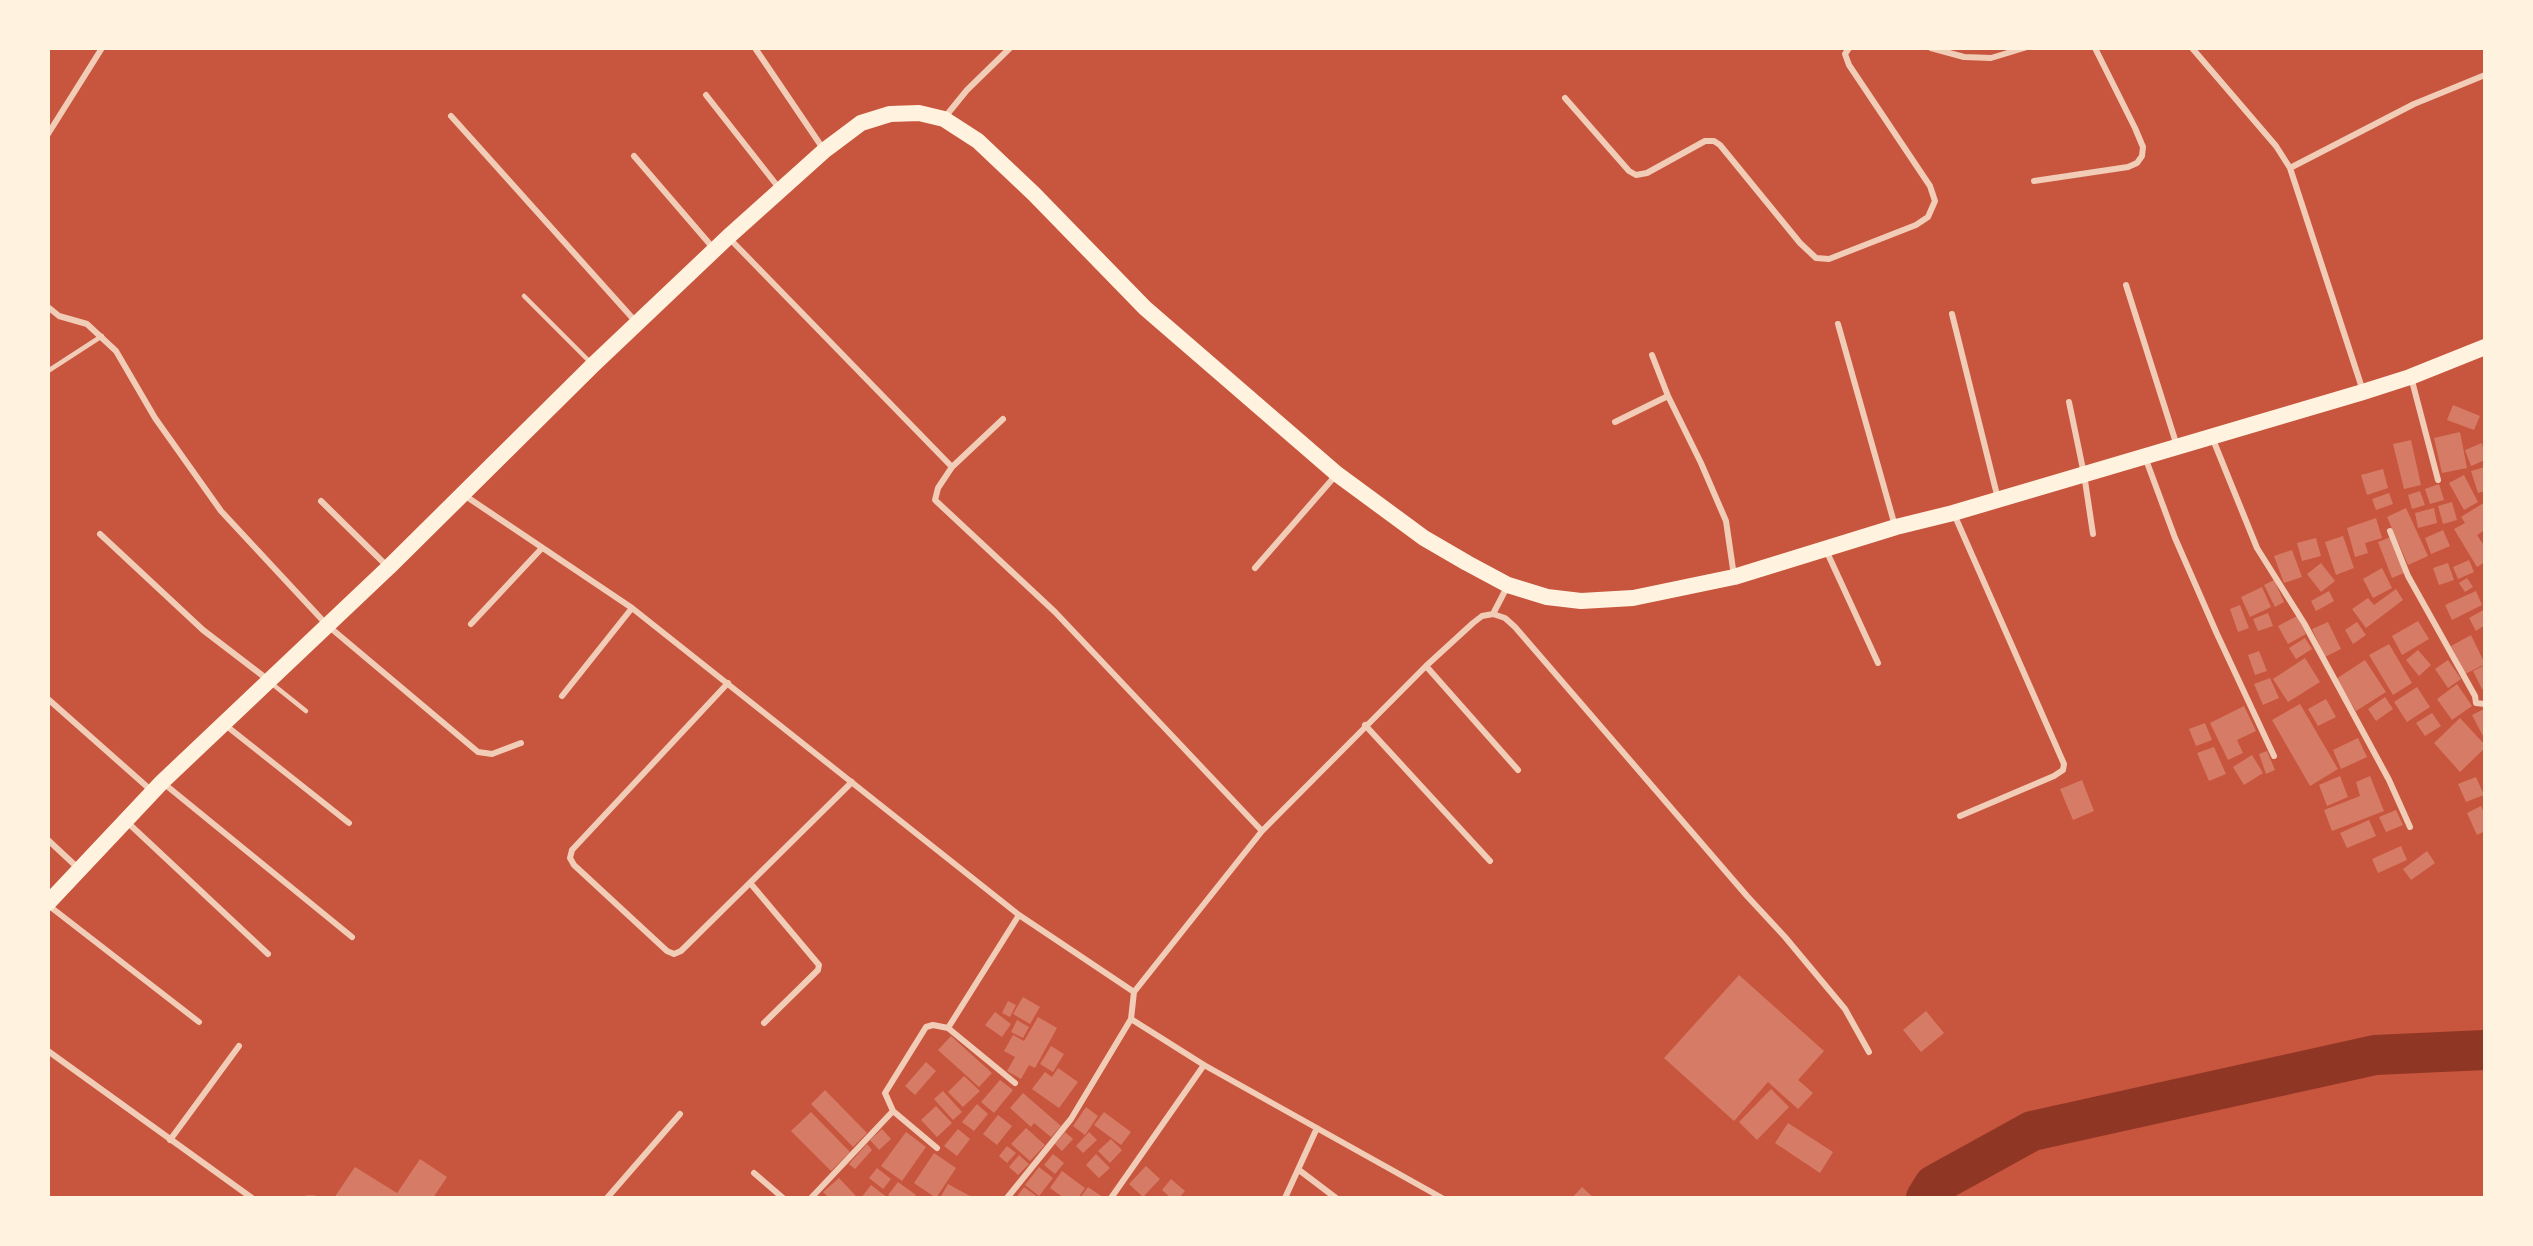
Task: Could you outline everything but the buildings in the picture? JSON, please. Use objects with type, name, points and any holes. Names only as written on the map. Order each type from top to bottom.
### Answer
[{"type":"highway","points":[[48,903],[78,868],[267,680],[389,567],[593,365],[779,189],[861,123],[890,114],[919,113],[944,119],[978,141],[1034,194],[1145,309],[1337,474],[1424,538],[1508,585],[1547,597],[1581,601],[1633,598],[1734,577],[1896,527],[1953,513],[2363,392],[2485,347]]},
{"type":"street","points":[[48,134],[102,48]]},
{"type":"street","points":[[755,48],[825,150]]},
{"type":"street","points":[[944,119],[967,90],[1010,48]]},
{"type":"street","points":[[1565,98],[1629,171],[1636,175],[1647,173],[1705,141],[1714,141],[1720,145],[1800,243],[1816,258],[1828,259],[1916,225],[1934,210],[1935,201],[1930,186],[1849,65],[1845,54],[1849,48]]},
{"type":"street","points":[[1931,48],[1964,57],[1991,58],[2024,48]]},
{"type":"street","points":[[2034,182],[2128,167],[2137,163],[2142,156],[2144,147],[2095,48]]},
{"type":"street","points":[[2192,48],[2276,146],[2290,168],[2363,392]]},
{"type":"street","points":[[2290,168],[2414,104],[2485,75]]},
{"type":"street","points":[[706,95],[779,189]]},
{"type":"street","points":[[451,116],[637,323]]},
{"type":"street","points":[[634,156],[714,250]]},
{"type":"street","points":[[728,237],[952,467]]},
{"type":"street","points":[[2126,285],[2178,447]]},
{"type":"street","points":[[48,308],[59,316],[87,324],[102,336],[126,365],[155,418],[221,511],[327,625],[478,752],[492,754],[521,743]]},
{"type":"street","points":[[1952,314],[1998,499]]},
{"type":"street","points":[[1838,324],[1896,527]]},
{"type":"street","points":[[1652,355],[1668,396],[1726,521],[1734,577]]},
{"type":"street","points":[[2410,376],[2438,480]]},
{"type":"street","points":[[1615,422],[1668,396]]},
{"type":"street","points":[[2069,402],[2084,474],[2093,534]]},
{"type":"street","points":[[1003,419],[952,467],[938,488],[937,503],[1055,612],[1262,831]]},
{"type":"street","points":[[2212,436],[2257,548],[2304,623],[2389,780],[2410,827]]},
{"type":"street","points":[[2145,456],[2175,538],[2274,756]]},
{"type":"street","points":[[1255,568],[1337,474]]},
{"type":"street","points":[[462,493],[632,608],[1019,915],[1134,992]]},
{"type":"street","points":[[321,501],[389,567]]},
{"type":"street","points":[[1953,513],[2064,764],[2063,770],[2054,776],[1960,816]]},
{"type":"street","points":[[2390,531],[2408,576],[2475,696],[2476,703],[2485,704]]},
{"type":"street","points":[[100,534],[203,630],[267,680]]},
{"type":"street","points":[[471,624],[542,548]]},
{"type":"street","points":[[1826,549],[1878,663]]},
{"type":"street","points":[[1493,614],[1508,585]]},
{"type":"street","points":[[562,696],[632,608]]},
{"type":"street","points":[[1007,1198],[1071,1119],[1131,1019],[1134,992],[1262,831],[1426,666],[1482,616],[1493,614],[1505,618],[1515,627],[1785,937],[1845,1009],[1869,1052]]},
{"type":"street","points":[[1426,666],[1518,770]]},
{"type":"street","points":[[728,683],[573,850],[570,858],[574,865],[667,951],[674,954],[751,884],[852,782]]},
{"type":"street","points":[[48,699],[352,937]]},
{"type":"street","points":[[224,724],[349,823]]},
{"type":"street","points":[[1365,725],[1490,861]]},
{"type":"street","points":[[126,820],[268,954]]},
{"type":"street","points":[[48,840],[78,868]]},
{"type":"street","points":[[751,884],[819,965],[818,970],[764,1023]]},
{"type":"street","points":[[48,903],[199,1022]]},
{"type":"street","points":[[948,1028],[1019,915]]},
{"type":"street","points":[[1131,1019],[1204,1065],[1442,1198]]},
{"type":"street","points":[[938,1149],[893,1111],[886,1100],[886,1088],[923,1030],[933,1025],[948,1028],[1015,1083]]},
{"type":"street","points":[[170,1140],[239,1046]]},
{"type":"street","points":[[48,1051],[252,1198]]},
{"type":"street","points":[[1111,1198],[1204,1065]]},
{"type":"street","points":[[811,1198],[893,1111]]},
{"type":"street","points":[[607,1198],[680,1114]]},
{"type":"street","points":[[1285,1198],[1317,1128]]},
{"type":"street","points":[[1299,1170],[1336,1198]]},
{"type":"street","points":[[753,1173],[783,1198]]},
{"type":"lane","points":[[524,296],[593,365]]},
{"type":"lane","points":[[48,371],[102,336]]},
{"type":"lane","points":[[267,680],[306,711]]},
{"type":"lane","points":[[306,1198],[315,1198]]},
{"type":"waterway","points":[[1926,1198],[1934,1185],[2032,1131],[2375,1055],[2485,1050]]}]
